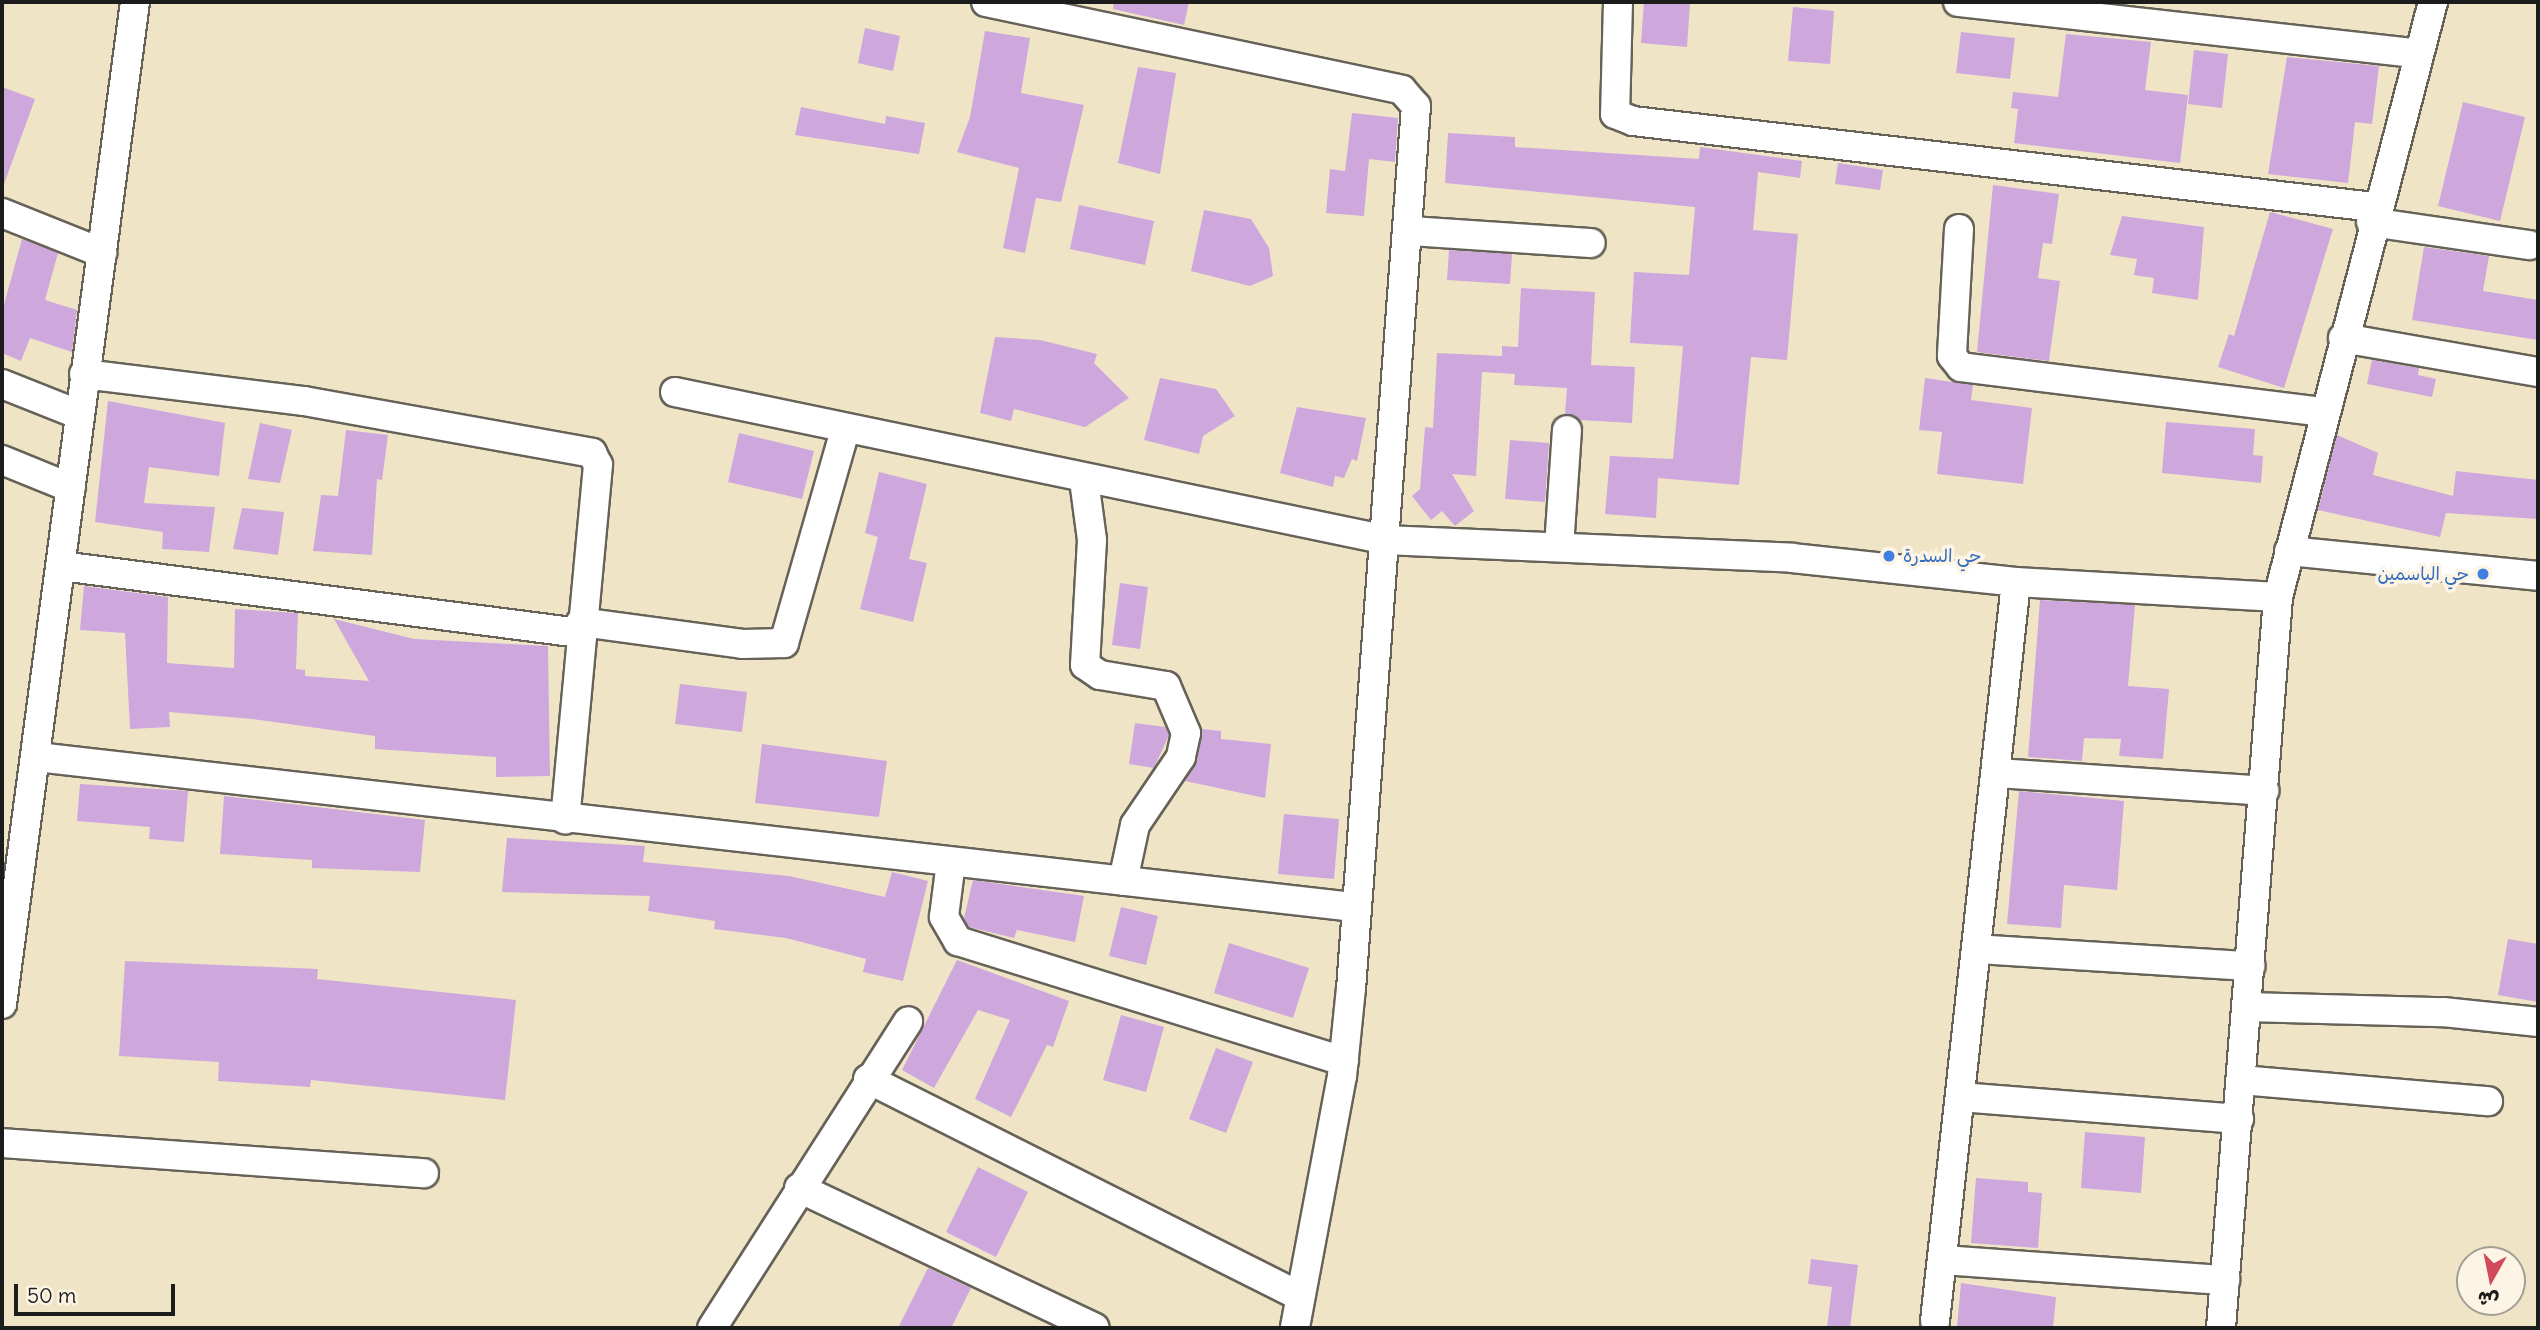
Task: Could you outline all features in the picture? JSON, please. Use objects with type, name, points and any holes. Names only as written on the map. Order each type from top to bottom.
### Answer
[{"type":"street","points":[[2,1004],[5,967],[37,757],[84,374],[135,2]]},
{"type":"street","points":[[986,2],[1402,90],[1418,117],[1387,540],[1354,907],[1344,1061],[1295,1328]]},
{"type":"street","points":[[1618,2],[1615,114],[1633,121],[2373,214],[2529,245]]},
{"type":"street","points":[[1958,2],[2418,54]]},
{"type":"street","points":[[2221,1328],[2277,597],[2373,214],[2433,2]]},
{"type":"street","points":[[2,213],[102,253]]},
{"type":"street","points":[[1959,229],[1952,356],[1961,367],[2324,412]]},
{"type":"street","points":[[1410,231],[1591,243]]},
{"type":"street","points":[[2343,338],[2538,372]]},
{"type":"street","points":[[84,374],[304,401],[592,453],[598,466],[580,627],[565,819]]},
{"type":"street","points":[[2,384],[80,415]]},
{"type":"street","points":[[675,392],[1084,480],[1387,540],[1792,558],[2015,582],[2277,597]]},
{"type":"street","points":[[61,566],[580,627],[743,644],[784,643],[845,430]]},
{"type":"street","points":[[1559,547],[1567,430]]},
{"type":"street","points":[[2,460],[71,488]]},
{"type":"street","points":[[1084,480],[1092,540],[1085,665],[1100,675],[1166,686],[1186,733],[1181,757],[1135,825],[1124,881]]},
{"type":"street","points":[[2289,551],[2538,576]]},
{"type":"street","points":[[1935,1321],[2015,582]]},
{"type":"street","points":[[37,757],[1354,907]]},
{"type":"street","points":[[1996,773],[2264,791]]},
{"type":"street","points":[[951,862],[944,917],[958,941],[1344,1061]]},
{"type":"street","points":[[1976,949],[2250,966]]},
{"type":"street","points":[[2247,1007],[2443,1012],[2538,1022]]},
{"type":"street","points":[[712,1328],[867,1079],[908,1021]]},
{"type":"street","points":[[867,1079],[1300,1296]]},
{"type":"street","points":[[2241,1080],[2488,1101]]},
{"type":"street","points":[[1960,1097],[2239,1119]]},
{"type":"street","points":[[2,1143],[424,1173]]},
{"type":"street","points":[[799,1188],[1095,1328]]},
{"type":"street","points":[[1943,1260],[2225,1280]]},
{"type":"building","points":[[1114,2],[1189,2],[1184,25],[1113,9]]},
{"type":"building","points":[[1644,2],[1690,2],[1687,47],[1641,43]]},
{"type":"building","points":[[1793,7],[1834,11],[1830,64],[1788,61]]},
{"type":"building","points":[[865,28],[900,36],[893,71],[858,63]]},
{"type":"building","points":[[985,31],[1030,38],[1021,93],[1084,105],[1061,202],[1036,198],[1025,253],[1003,248],[1019,168],[957,152],[970,117]]},
{"type":"building","points":[[1961,32],[2015,38],[2010,79],[1956,73]]},
{"type":"building","points":[[2066,34],[2151,42],[2145,90],[2188,95],[2180,163],[2014,143],[2018,109],[2011,108],[2013,92],[2058,97]]},
{"type":"building","points":[[2194,50],[2228,54],[2222,108],[2188,104]]},
{"type":"building","points":[[2287,57],[2379,66],[2372,124],[2355,122],[2348,183],[2268,174]]},
{"type":"building","points":[[1138,67],[1176,73],[1160,174],[1118,163]]},
{"type":"building","points":[[2,87],[35,99],[4,184],[2,184]]},
{"type":"building","points":[[2463,102],[2525,117],[2500,221],[2438,206]]},
{"type":"building","points":[[801,107],[885,124],[886,116],[925,123],[919,154],[795,135]]},
{"type":"building","points":[[1352,113],[1398,118],[1395,162],[1369,159],[1364,216],[1326,213],[1330,169],[1345,171]]},
{"type":"building","points":[[1448,133],[1515,137],[1515,147],[1699,159],[1700,147],[1802,161],[1800,178],[1758,172],[1753,230],[1798,234],[1787,360],[1751,357],[1739,485],[1658,478],[1656,518],[1605,514],[1610,456],[1673,459],[1683,346],[1630,343],[1634,272],[1689,275],[1695,207],[1445,183]]},
{"type":"building","points":[[1838,163],[1883,170],[1880,190],[1835,184]]},
{"type":"building","points":[[1993,185],[2059,194],[2052,244],[2043,243],[2038,278],[2060,281],[2049,361],[1977,352]]},
{"type":"building","points":[[1079,205],[1154,221],[1145,265],[1070,249]]},
{"type":"building","points":[[1204,210],[1251,219],[1269,248],[1273,276],[1250,286],[1191,271]]},
{"type":"building","points":[[2270,212],[2333,229],[2284,388],[2218,367],[2229,334],[2234,336]]},
{"type":"building","points":[[2122,216],[2204,227],[2198,300],[2152,293],[2154,278],[2134,275],[2137,259],[2110,255]]},
{"type":"building","points":[[22,239],[58,253],[45,300],[77,310],[72,352],[30,338],[21,361],[2,353],[2,312]]},
{"type":"building","points":[[2424,247],[2489,256],[2483,291],[2538,300],[2538,340],[2412,320]]},
{"type":"building","points":[[1449,250],[1512,254],[1510,284],[1447,280]]},
{"type":"building","points":[[1521,288],[1595,292],[1591,365],[1635,367],[1632,423],[1579,420],[1565,414],[1567,388],[1514,385],[1515,374],[1482,372],[1476,476],[1452,474],[1474,511],[1455,526],[1442,511],[1431,520],[1412,496],[1420,489],[1425,427],[1433,428],[1437,353],[1502,356],[1502,346],[1518,347]]},
{"type":"building","points":[[995,337],[1040,340],[1097,354],[1094,363],[1129,398],[1085,427],[1014,409],[1011,421],[980,413]]},
{"type":"building","points":[[2372,360],[2419,368],[2418,375],[2436,379],[2432,397],[2367,384]]},
{"type":"building","points":[[1160,378],[1216,389],[1235,416],[1203,436],[1199,454],[1144,440]]},
{"type":"building","points":[[1925,378],[1973,385],[1971,400],[2032,408],[2023,484],[1937,474],[1942,432],[1919,430]]},
{"type":"building","points":[[108,401],[225,423],[219,476],[149,467],[144,503],[215,507],[209,552],[162,549],[163,532],[95,522]]},
{"type":"building","points":[[1297,407],[1366,418],[1357,461],[1352,459],[1344,478],[1335,476],[1333,487],[1280,473]]},
{"type":"building","points":[[2166,422],[2255,429],[2253,455],[2263,456],[2261,483],[2162,473]]},
{"type":"building","points":[[260,423],[292,430],[280,483],[248,479]]},
{"type":"building","points":[[346,430],[388,435],[382,480],[377,479],[372,555],[313,551],[321,495],[338,496]]},
{"type":"building","points":[[739,433],[814,451],[802,499],[728,482]]},
{"type":"building","points":[[2337,435],[2378,453],[2373,475],[2453,496],[2456,471],[2538,480],[2538,519],[2446,513],[2440,537],[2318,510]]},
{"type":"building","points":[[1510,440],[1549,443],[1545,502],[1505,499]]},
{"type":"building","points":[[879,472],[927,484],[909,559],[927,563],[913,622],[860,609],[878,537],[865,533]]},
{"type":"building","points":[[242,508],[284,512],[278,555],[233,549]]},
{"type":"building","points":[[1120,583],[1148,587],[1140,649],[1112,645]]},
{"type":"building","points":[[84,586],[168,597],[167,663],[234,668],[235,609],[298,613],[296,669],[305,670],[305,676],[369,681],[334,619],[414,639],[548,646],[550,776],[496,777],[496,757],[375,749],[375,736],[252,719],[169,712],[170,727],[130,729],[125,633],[80,630]]},
{"type":"building","points":[[2040,600],[2135,605],[2128,686],[2169,689],[2163,759],[2119,756],[2121,739],[2084,738],[2082,761],[2028,757]]},
{"type":"building","points":[[680,684],[747,692],[742,732],[675,724]]},
{"type":"building","points":[[1135,723],[1165,727],[1169,735],[1154,768],[1129,764]]},
{"type":"building","points":[[1202,729],[1221,731],[1221,739],[1271,744],[1265,798],[1185,781],[1197,761]]},
{"type":"building","points":[[762,744],[887,761],[879,817],[755,803]]},
{"type":"building","points":[[80,784],[188,791],[184,842],[149,839],[150,827],[77,821]]},
{"type":"building","points":[[2019,791],[2124,801],[2117,890],[2064,885],[2061,928],[2007,924]]},
{"type":"building","points":[[224,796],[425,820],[420,872],[312,868],[312,860],[220,854]]},
{"type":"building","points":[[1284,814],[1339,819],[1334,879],[1278,874]]},
{"type":"building","points":[[507,838],[645,846],[643,862],[789,876],[885,897],[892,872],[928,881],[903,981],[863,972],[866,959],[786,938],[714,929],[715,921],[648,911],[650,896],[502,892]]},
{"type":"building","points":[[973,880],[1084,896],[1075,942],[1017,930],[1014,938],[969,927],[964,918]]},
{"type":"building","points":[[1121,907],[1158,916],[1146,965],[1109,956]]},
{"type":"building","points":[[2508,939],[2538,944],[2538,1002],[2498,995]]},
{"type":"building","points":[[1229,943],[1309,968],[1293,1018],[1214,993]]},
{"type":"building","points":[[957,960],[1069,1001],[1053,1047],[1047,1045],[1011,1117],[975,1099],[1010,1020],[978,1010],[934,1088],[902,1070]]},
{"type":"building","points":[[125,961],[318,969],[317,979],[516,1000],[505,1100],[311,1080],[310,1087],[218,1081],[219,1062],[119,1056]]},
{"type":"building","points":[[1121,1015],[1164,1027],[1146,1092],[1103,1080]]},
{"type":"building","points":[[1216,1048],[1253,1062],[1226,1133],[1189,1119]]},
{"type":"building","points":[[2085,1132],[2145,1137],[2141,1193],[2081,1188]]},
{"type":"building","points":[[978,1167],[1028,1192],[996,1257],[946,1232]]},
{"type":"building","points":[[1976,1178],[2028,1182],[2028,1192],[2042,1193],[2038,1248],[1971,1243]]},
{"type":"building","points":[[1811,1259],[1858,1265],[1850,1328],[1827,1328],[1832,1287],[1808,1284]]},
{"type":"building","points":[[928,1268],[971,1288],[951,1328],[898,1328]]},
{"type":"building","points":[[1961,1283],[2056,1297],[2053,1328],[1957,1328]]},
{"type":"place","name":"حي السدرة","points":[[1889,556]]},
{"type":"place","name":"حي الياسمين","points":[[2483,574]]}]
